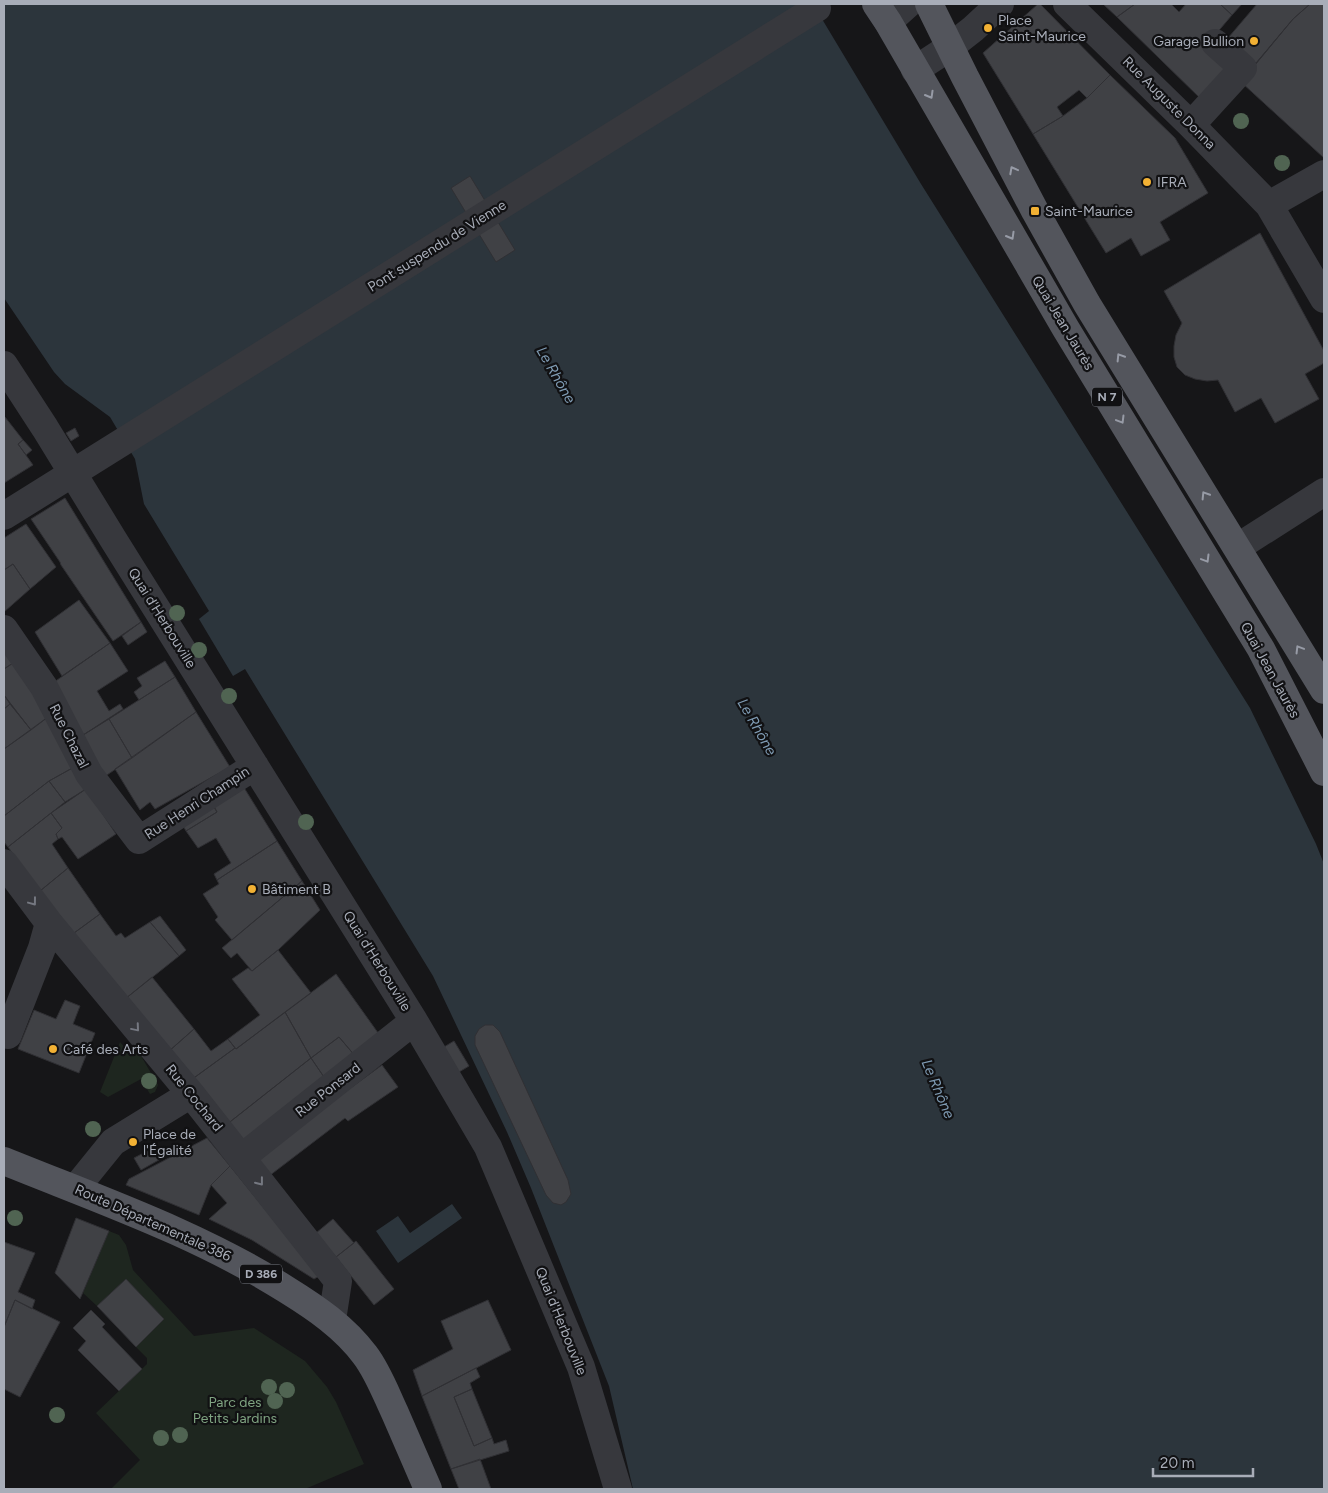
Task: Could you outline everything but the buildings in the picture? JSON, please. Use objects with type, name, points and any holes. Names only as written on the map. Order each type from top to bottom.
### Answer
[{"type":"main road","name":"N 7","points":[[929,4],[1035,211],[1087,304],[1238,547],[1324,690]]},
{"type":"main road","name":"Quai Jean Jaurès","points":[[882,13],[1066,329],[1261,649],[1324,772]]},
{"type":"main road","name":"Route Départementale 386","points":[[4,1161],[207,1245],[274,1282],[332,1320],[366,1356],[386,1392],[428,1489]]},
{"type":"street","points":[[882,13],[908,4]]},
{"type":"street","points":[[915,70],[973,30],[1000,4]]},
{"type":"street","name":"Rue Auguste Donna","points":[[1067,4],[1270,204],[1324,299]]},
{"type":"street","name":"Pont suspendu de Vienne","points":[[4,516],[817,8]]},
{"type":"street","points":[[1191,125],[1243,68],[1215,43]]},
{"type":"street","points":[[1270,204],[1324,174]]},
{"type":"street","name":"Quai d'Herbouville","points":[[4,365],[414,1021],[488,1147],[581,1367],[618,1489]]},
{"type":"street","points":[[1238,547],[1324,492]]},
{"type":"street","name":"Rue Chazal","points":[[4,629],[44,688],[89,774],[139,840]]},
{"type":"street","name":"Rue Henri Champin","points":[[139,840],[255,766]]},
{"type":"street","name":"Rue Cochard","points":[[4,863],[49,923],[191,1094],[338,1282],[332,1320]]},
{"type":"street","points":[[8,1035],[42,948],[49,923]]},
{"type":"street","name":"Rue Ponsard","points":[[241,1158],[414,1021]]},
{"type":"street","points":[[75,1189],[113,1142],[191,1094]]},
{"type":"green space","points":[[120,1042],[128,1051],[137,1049],[158,1085],[155,1092],[150,1094],[141,1079],[108,1097],[100,1092]]},
{"type":"green space","name":"Parc des Petits Jardins","points":[[109,1231],[119,1235],[126,1245],[133,1270],[194,1336],[254,1328],[305,1361],[327,1387],[336,1402],[364,1464],[305,1489],[111,1489],[140,1460],[96,1413],[147,1364],[147,1358],[136,1347],[164,1319],[126,1279],[97,1306],[83,1293]]},
{"type":"water","name":"Le Rhône","points":[[4,4],[813,4],[921,184],[1250,708],[1324,864],[1324,1489],[633,1489],[609,1386],[507,1132],[433,976],[245,669],[233,676],[199,619],[209,611],[144,504],[135,459],[110,417],[65,384],[54,372],[4,298]]},
{"type":"water","points":[[452,1204],[462,1218],[398,1263],[376,1231],[398,1216],[410,1233]]},
{"type":"place","name":"Place Saint-Maurice","points":[[988,28]]},
{"type":"place","name":"Garage Bullion","points":[[1254,41]]},
{"type":"place","name":"IFRA","points":[[1147,182]]},
{"type":"place","name":"Saint-Maurice","points":[[1035,211]]},
{"type":"place","name":"Bâtiment B","points":[[252,889]]},
{"type":"place","name":"Café des Arts","points":[[53,1049]]},
{"type":"place","name":"Place de l'Égalité","points":[[133,1142]]}]
